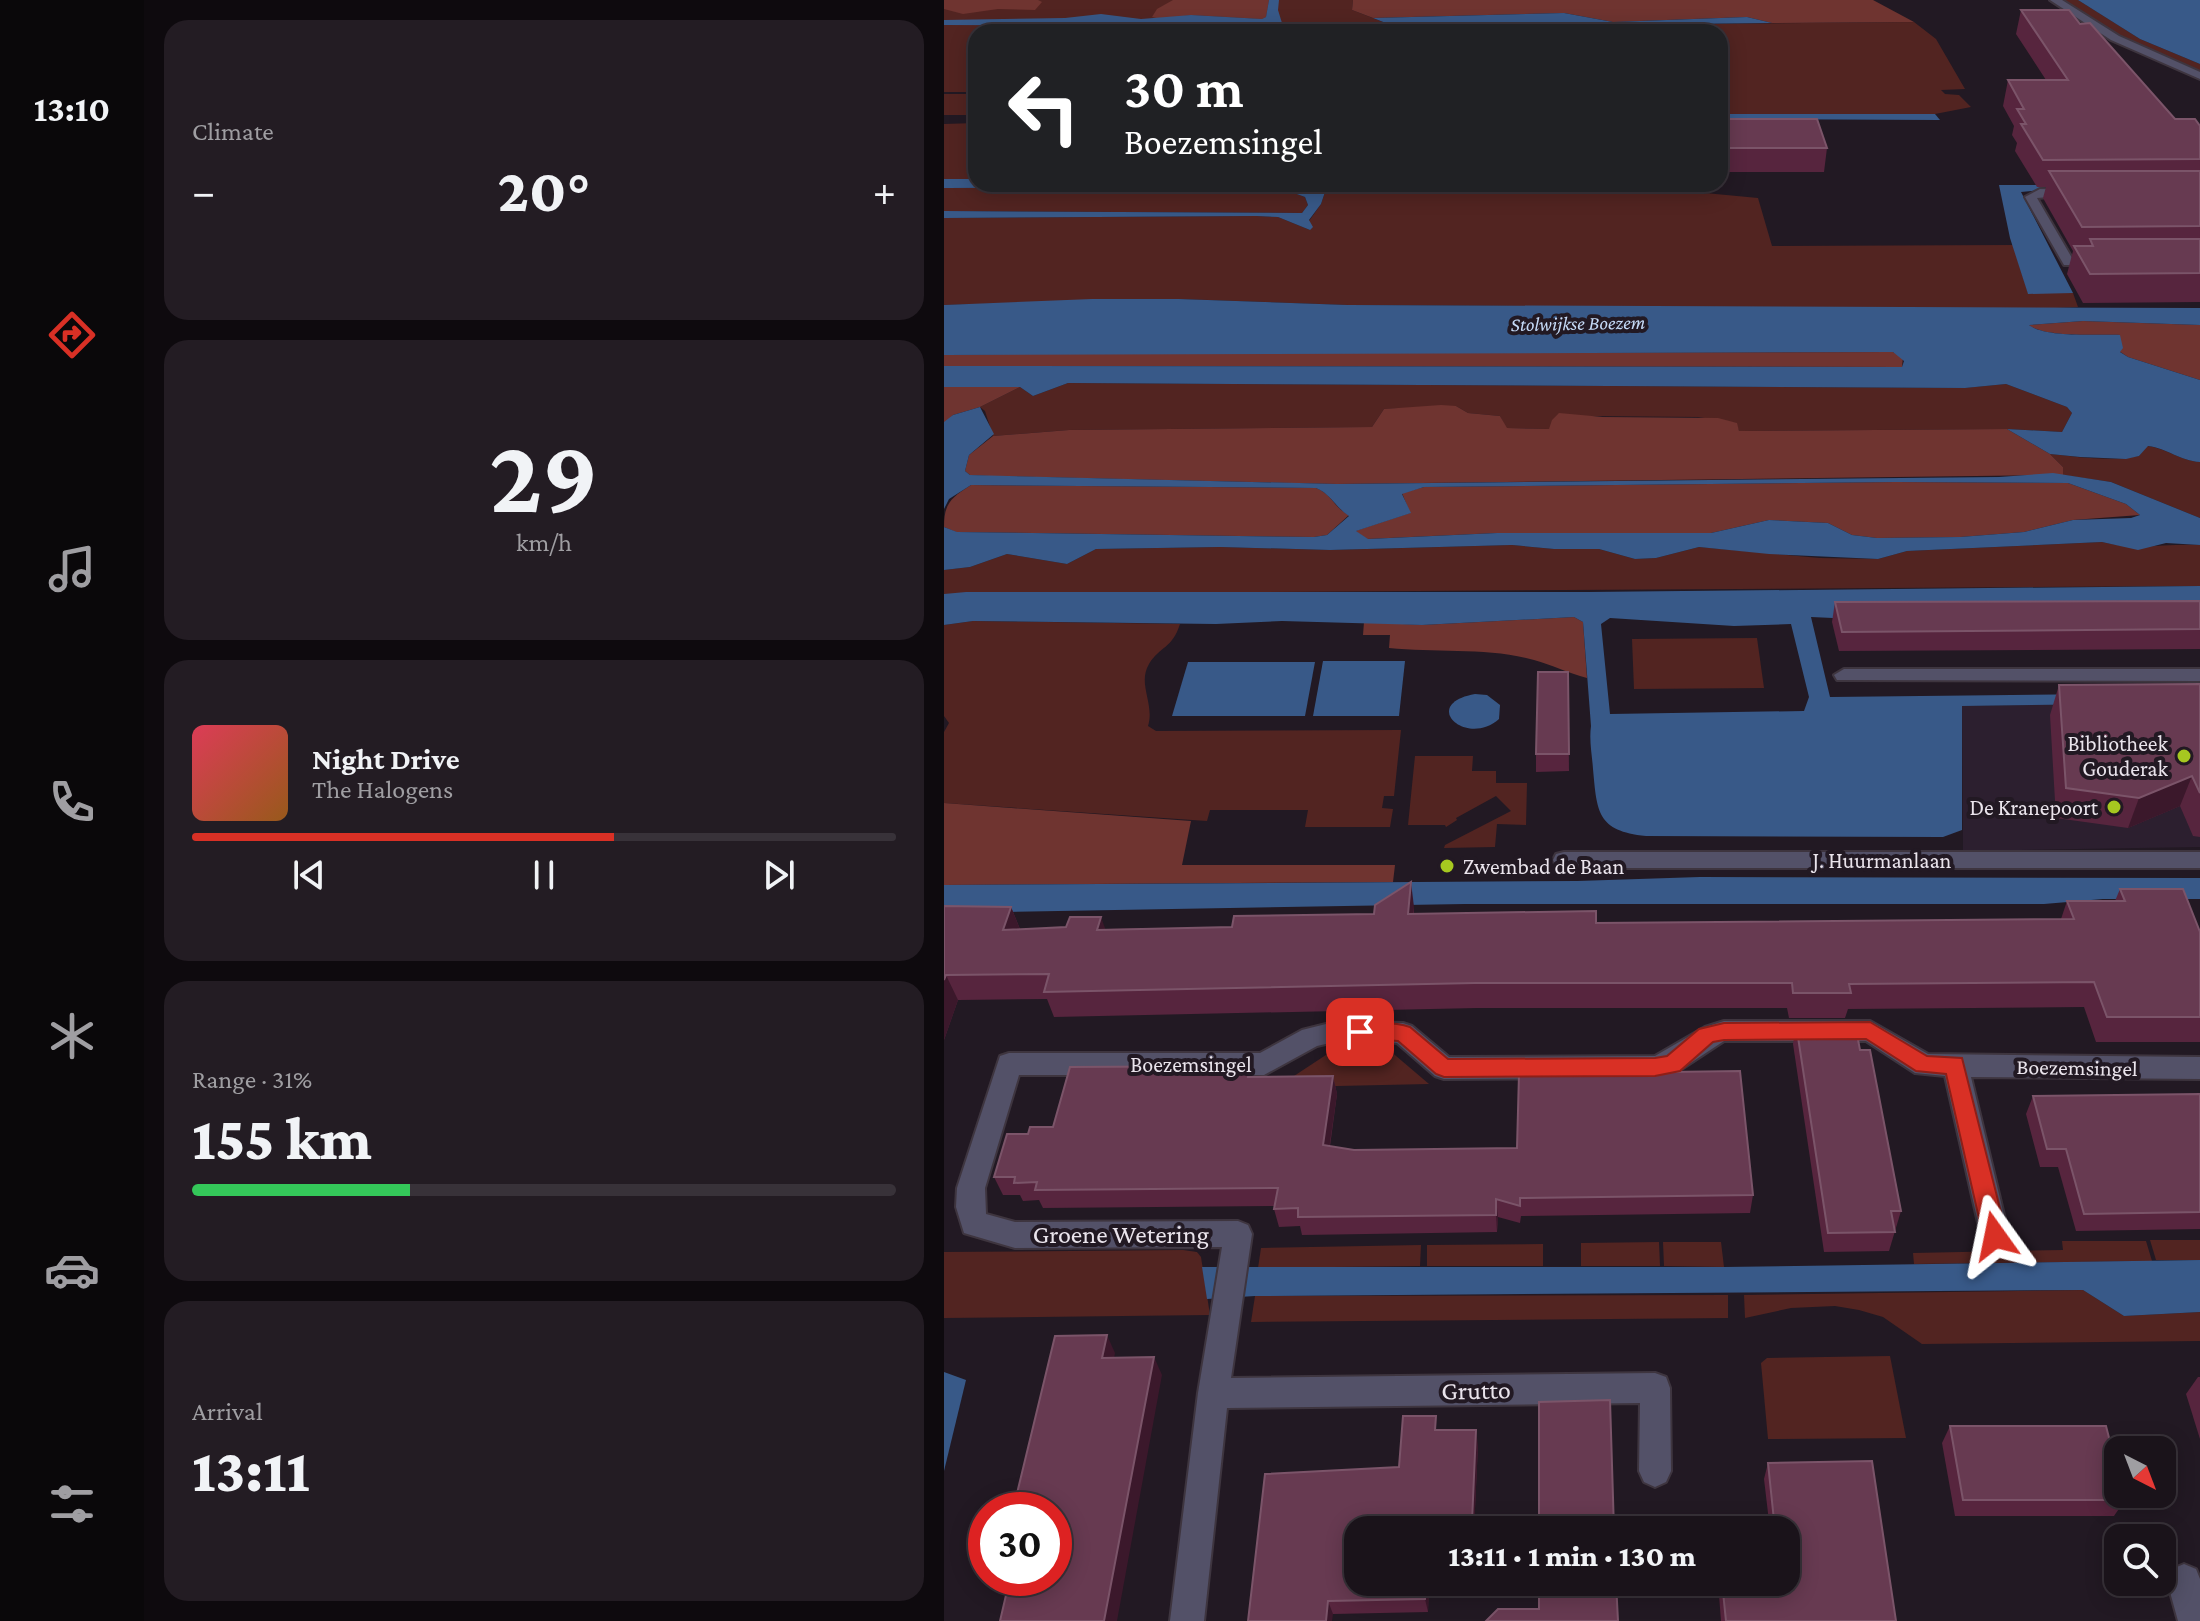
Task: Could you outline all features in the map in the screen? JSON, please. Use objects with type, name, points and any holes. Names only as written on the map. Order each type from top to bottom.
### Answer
[{"type":"street","points":[[2055,0],[2115,38],[2200,76]]},
{"type":"street","points":[[1844,675],[2200,675]]},
{"type":"street","name":"J. Huurmanlaan","points":[[1564,860],[2200,860]]},
{"type":"street","name":"Boezemsingel","points":[[1009,1064],[1264,1064],[1311,1037],[1334,1032],[1387,1032],[1403,1033],[1413,1039],[1444,1068],[1655,1067],[1672,1064],[1707,1035],[1724,1031],[1870,1031],[1924,1065],[2200,1068]]},
{"type":"street","name":"Groene Wetering","points":[[1009,1064],[971,1188],[970,1207],[974,1224],[1015,1235],[1238,1234],[1213,1393],[1187,1621]]},
{"type":"street","points":[[1955,1065],[1995,1236]]},
{"type":"street","name":"Grutto","points":[[1213,1393],[1655,1388],[1655,1471]]},
{"type":"street","points":[[2184,1581],[2195,1621]]},
{"type":"lane","points":[[2084,192],[2040,192],[2031,197],[2068,262],[2112,261]]},
{"type":"shaded area","points":[[944,0],[1353,0],[1352,10],[1388,24],[968,24],[968,92],[944,92]]},
{"type":"shaded area","points":[[944,0],[1042,2],[1035,10],[998,9],[963,14],[944,9]]},
{"type":"shaded area","points":[[1173,0],[1269,0],[1266,17],[1262,19],[1191,15],[1161,19],[1152,17],[1157,9]]},
{"type":"shaded area","points":[[1353,0],[1873,0],[1914,22],[1772,23],[1747,17],[1613,22],[1564,13],[1373,18],[1352,10]]},
{"type":"shaded area","points":[[2063,0],[2078,0],[2140,39],[2200,64],[2200,72],[2107,29]]},
{"type":"shaded area","points":[[1914,22],[1936,39],[1965,89],[1941,90],[1945,94],[1959,95],[1971,107],[1935,114],[1728,114],[1728,24],[1707,24]]},
{"type":"shaded area","points":[[944,94],[968,94],[968,115],[944,115]]},
{"type":"shaded area","points":[[968,123],[968,179],[944,179],[944,124]]},
{"type":"shaded area","points":[[944,188],[968,188],[968,192],[1291,192],[1305,197],[1308,205],[1302,213],[944,211]]},
{"type":"shaded area","points":[[1325,192],[1695,192],[1758,198],[1772,246],[2013,245],[2028,293],[2073,293],[2078,307],[1348,305],[1179,299],[944,305],[944,218],[1256,216],[1278,217],[1310,230],[1309,221]]},
{"type":"shaded area","points":[[2083,321],[2200,325],[2200,380],[2128,357],[2119,351],[2120,335],[2059,334],[2029,325]]},
{"type":"shaded area","points":[[1893,352],[1903,357],[1902,367],[944,366],[944,355],[1066,353]]},
{"type":"shaded area","points":[[1068,383],[1964,388],[2006,384],[2067,407],[2072,413],[2062,432],[2007,429],[1739,431],[1736,423],[1698,417],[1588,416],[1549,429],[1506,428],[1500,416],[1468,413],[1456,406],[1384,409],[1372,427],[1069,430],[993,436],[985,411],[980,407],[1020,387],[1033,396]]},
{"type":"shaded area","points":[[944,387],[1020,387],[980,407],[953,415],[944,426]]},
{"type":"shaded area","points":[[1456,406],[1468,413],[1500,416],[1507,428],[1549,429],[1559,413],[1603,417],[1718,418],[1737,423],[1739,431],[2007,429],[2050,454],[2063,467],[2063,475],[1337,484],[989,476],[970,475],[965,471],[969,455],[993,436],[1069,430],[1372,427],[1384,409]]},
{"type":"shaded area","points":[[2147,446],[2200,462],[2200,518],[2111,482],[2063,475],[2063,467],[2050,454],[2117,459],[2139,456]]},
{"type":"shaded area","points":[[2068,483],[2126,504],[2140,515],[2073,520],[2024,532],[1960,537],[1877,538],[1852,535],[1828,523],[1769,520],[1711,533],[1497,533],[1367,539],[1355,531],[1410,513],[1402,493],[1424,487]]},
{"type":"shaded area","points":[[971,485],[1316,488],[1349,515],[1327,535],[1314,537],[956,532],[944,527],[945,512],[950,502]]},
{"type":"shaded area","points":[[2102,542],[2139,546],[2200,545],[2200,586],[944,594],[944,570],[970,567],[1007,554],[1067,564],[1096,549],[1220,547],[1330,550],[1512,545],[1599,549],[1635,559],[1656,558],[1699,547],[1820,558],[1878,559],[1907,551]]},
{"type":"shaded area","points":[[1574,617],[1583,622],[1587,678],[1516,656],[1389,648],[1390,635],[1363,635],[1364,622],[1422,625]]},
{"type":"shaded area","points":[[973,621],[1180,624],[1170,643],[1153,658],[1146,672],[1148,726],[1156,731],[1401,730],[1394,796],[1384,796],[1382,808],[1393,809],[1390,827],[1305,827],[1308,810],[1210,810],[1207,821],[944,803],[944,732],[949,723],[944,716],[944,625]]},
{"type":"shaded area","points":[[1757,638],[1764,688],[1634,689],[1632,639]]},
{"type":"shaded area","points":[[2200,703],[2200,847],[1963,851],[1962,706]]},
{"type":"shaded area","points":[[1415,756],[1473,756],[1472,771],[1496,771],[1496,783],[1527,783],[1526,825],[1497,824],[1495,847],[1444,848],[1511,811],[1496,796],[1446,827],[1408,825]]},
{"type":"shaded area","points":[[944,803],[1191,821],[1182,865],[1395,865],[1393,882],[944,885]]},
{"type":"shaded area","points":[[1335,1049],[1389,1050],[1429,1084],[1292,1087],[1294,1076]]},
{"type":"shaded area","points":[[2150,1240],[2200,1240],[2200,1260],[2156,1260]]},
{"type":"shaded area","points":[[2062,1241],[2146,1241],[2152,1261],[1914,1264],[1913,1253],[2063,1250]]},
{"type":"shaded area","points":[[1659,1242],[1660,1266],[1581,1266],[1581,1243]]},
{"type":"shaded area","points":[[1663,1242],[1721,1242],[1724,1267],[1664,1266]]},
{"type":"shaded area","points":[[1543,1244],[1543,1266],[1427,1266],[1427,1245]]},
{"type":"shaded area","points":[[1421,1245],[1420,1266],[1258,1268],[1261,1248]]},
{"type":"shaded area","points":[[944,1252],[1197,1252],[1201,1257],[1210,1315],[944,1318]]},
{"type":"shaded area","points":[[2083,1290],[2124,1316],[2200,1312],[2200,1341],[1922,1344],[1883,1317],[1835,1306],[1791,1308],[1745,1318],[1744,1295]]},
{"type":"shaded area","points":[[1728,1295],[1728,1318],[1251,1322],[1255,1296]]},
{"type":"shaded area","points":[[1890,1356],[1906,1438],[1768,1439],[1761,1363],[1767,1358]]},
{"type":"water","points":[[1269,0],[1279,0],[1280,24],[944,25],[944,20],[1065,18],[1101,14],[1141,19],[1191,15],[1266,17]]},
{"type":"water","points":[[2078,0],[2200,0],[2200,64],[2140,39]]},
{"type":"water","points":[[1564,13],[1613,22],[1747,17],[1772,23],[1388,24],[1373,18]]},
{"type":"water","points":[[1728,114],[1935,114],[1940,120],[1728,119]]},
{"type":"water","points":[[944,179],[968,179],[968,188],[944,188]]},
{"type":"water","points":[[1999,185],[2039,185],[2043,190],[2021,192],[2073,293],[2028,294],[2010,238]]},
{"type":"water","points":[[1291,192],[1325,192],[1321,204],[1309,220],[1313,227],[1310,230],[1278,217],[1256,216],[944,218],[944,211],[1302,213],[1308,205],[1305,197]]},
{"type":"water","name":"Stolwijkse Boezem","points":[[1092,299],[1348,305],[2200,308],[2200,325],[2083,321],[2029,325],[2059,334],[2120,335],[2123,348],[2120,352],[2128,357],[2200,380],[2200,462],[2148,446],[2139,456],[2126,459],[2050,454],[2007,429],[2062,432],[2072,413],[2067,407],[2006,384],[1965,388],[1068,383],[1033,396],[1020,387],[944,387],[944,366],[1902,367],[1904,361],[1893,352],[944,355],[944,305]]},
{"type":"water","points":[[980,407],[994,434],[969,455],[965,471],[970,475],[1337,484],[1999,477],[2053,473],[2111,482],[2200,518],[2200,545],[2166,543],[2138,550],[2102,542],[1907,551],[1878,559],[1699,547],[1656,558],[1635,559],[1599,549],[1512,545],[1330,550],[1220,547],[1096,549],[1067,564],[1007,554],[970,567],[944,570],[944,527],[957,532],[1314,537],[1327,535],[1349,516],[1316,488],[971,485],[949,499],[944,509],[944,422],[953,415]],"holes":[[[2068,483],[2126,504],[2140,515],[2073,520],[2024,532],[1960,537],[1877,538],[1852,535],[1828,523],[1769,520],[1711,533],[1497,533],[1368,539],[1356,531],[1411,513],[1402,494],[1424,487]]]},
{"type":"water","points":[[2200,586],[2200,613],[1855,619],[1811,617],[1830,697],[2200,693],[2200,703],[1962,706],[1962,830],[1943,837],[1646,836],[1609,824],[1599,808],[1594,784],[1583,622],[1574,617],[1422,625],[1282,621],[1216,624],[973,621],[944,625],[944,594],[966,592],[1587,592]],"holes":[[[1610,618],[1734,626],[1791,624],[1809,697],[1804,711],[1610,714],[1601,624]]]},
{"type":"water","points":[[1323,661],[1405,661],[1399,716],[1313,716]]},
{"type":"water","points":[[1188,662],[1315,662],[1305,716],[1172,716]]},
{"type":"water","points":[[1475,694],[1487,695],[1500,705],[1499,719],[1486,727],[1473,729],[1454,721],[1449,714],[1450,706],[1459,699]]},
{"type":"water","points":[[1700,877],[2200,878],[2200,899],[2103,899],[2044,904],[1465,904],[944,913],[944,885],[1577,881]]},
{"type":"water","points":[[2200,1260],[2200,1312],[2124,1316],[2083,1290],[1255,1296],[1207,1299],[1202,1267],[1724,1267]]},
{"type":"water","points":[[944,1372],[966,1380],[944,1471]]},
{"type":"building","points":[[2021,10],[2069,10],[2080,24],[2090,23],[2175,119],[2195,119],[2200,126],[2200,159],[2043,160],[2021,124],[2026,124],[2017,109],[2024,109],[2008,80],[2068,80]]},
{"type":"building","points":[[1728,119],[1817,119],[1827,148],[1728,148]]},
{"type":"building","points":[[2049,171],[2200,171],[2200,226],[2082,227]]},
{"type":"building","points":[[2090,239],[2200,239],[2200,273],[2090,274],[2074,246],[2093,246]]},
{"type":"building","points":[[2200,601],[2200,629],[1842,632],[1835,602]]},
{"type":"building","points":[[1538,672],[1568,672],[1569,754],[1536,754]]},
{"type":"building","points":[[2200,684],[2200,793],[2192,776],[2139,798],[2066,788],[2059,685]]},
{"type":"building","points":[[1411,882],[1408,914],[1596,911],[1596,923],[2074,919],[2067,901],[2125,901],[2120,889],[2183,889],[2200,932],[2200,1017],[2107,1017],[2094,982],[1849,984],[1851,993],[1793,993],[1792,983],[1475,983],[1044,992],[1049,974],[946,975],[944,980],[944,906],[1011,907],[1003,930],[1066,927],[1070,917],[1101,917],[1097,930],[1232,927],[1234,916],[1374,914],[1375,905]]},
{"type":"building","points":[[1796,1024],[1855,1024],[1860,1050],[1870,1050],[1901,1211],[1891,1211],[1895,1232],[1828,1233]]},
{"type":"building","points":[[1250,1066],[1248,1077],[1333,1076],[1323,1145],[1354,1150],[1517,1148],[1519,1074],[1740,1071],[1753,1195],[1520,1198],[1520,1206],[1496,1199],[1496,1215],[1298,1217],[1298,1208],[1274,1209],[1278,1188],[1035,1190],[1037,1182],[1014,1183],[1015,1177],[994,1177],[1007,1134],[1028,1134],[1030,1127],[1053,1127],[1070,1067]]},
{"type":"building","points":[[2200,1094],[2200,1212],[2084,1214],[2066,1149],[2047,1149],[2033,1096]]},
{"type":"building","points":[[1107,1335],[1102,1358],[1154,1357],[1104,1621],[1000,1621],[1006,1596],[1072,1596],[1072,1492],[1017,1492],[1055,1336]]},
{"type":"building","points":[[1610,1400],[1614,1516],[1539,1516],[1539,1402]]},
{"type":"building","points":[[1403,1416],[1436,1416],[1435,1430],[1476,1430],[1472,1516],[1344,1516],[1344,1596],[1425,1596],[1425,1599],[1328,1601],[1326,1621],[1248,1621],[1265,1474],[1399,1467]]},
{"type":"building","points":[[1950,1426],[2106,1426],[2109,1436],[2104,1436],[2104,1500],[1963,1500]]},
{"type":"building","points":[[1872,1461],[1896,1621],[1726,1621],[1723,1596],[1800,1596],[1800,1516],[1774,1516],[1768,1463]]},
{"type":"building","points":[[1539,1596],[1617,1596],[1618,1621],[1486,1621],[1498,1609],[1539,1609]]},
{"type":"place","name":"Bibliotheek Gouderak","points":[[2184,756]]},
{"type":"place","name":"De Kranepoort","points":[[2114,807]]},
{"type":"place","name":"Zwembad de Baan","points":[[1447,866]]},
{"type":"route","points":[[1360,1032],[1403,1033],[1444,1068],[1655,1067],[1672,1064],[1707,1035],[1724,1031],[1870,1031],[1913,1061],[1924,1065],[1955,1065],[1995,1236]]}]
